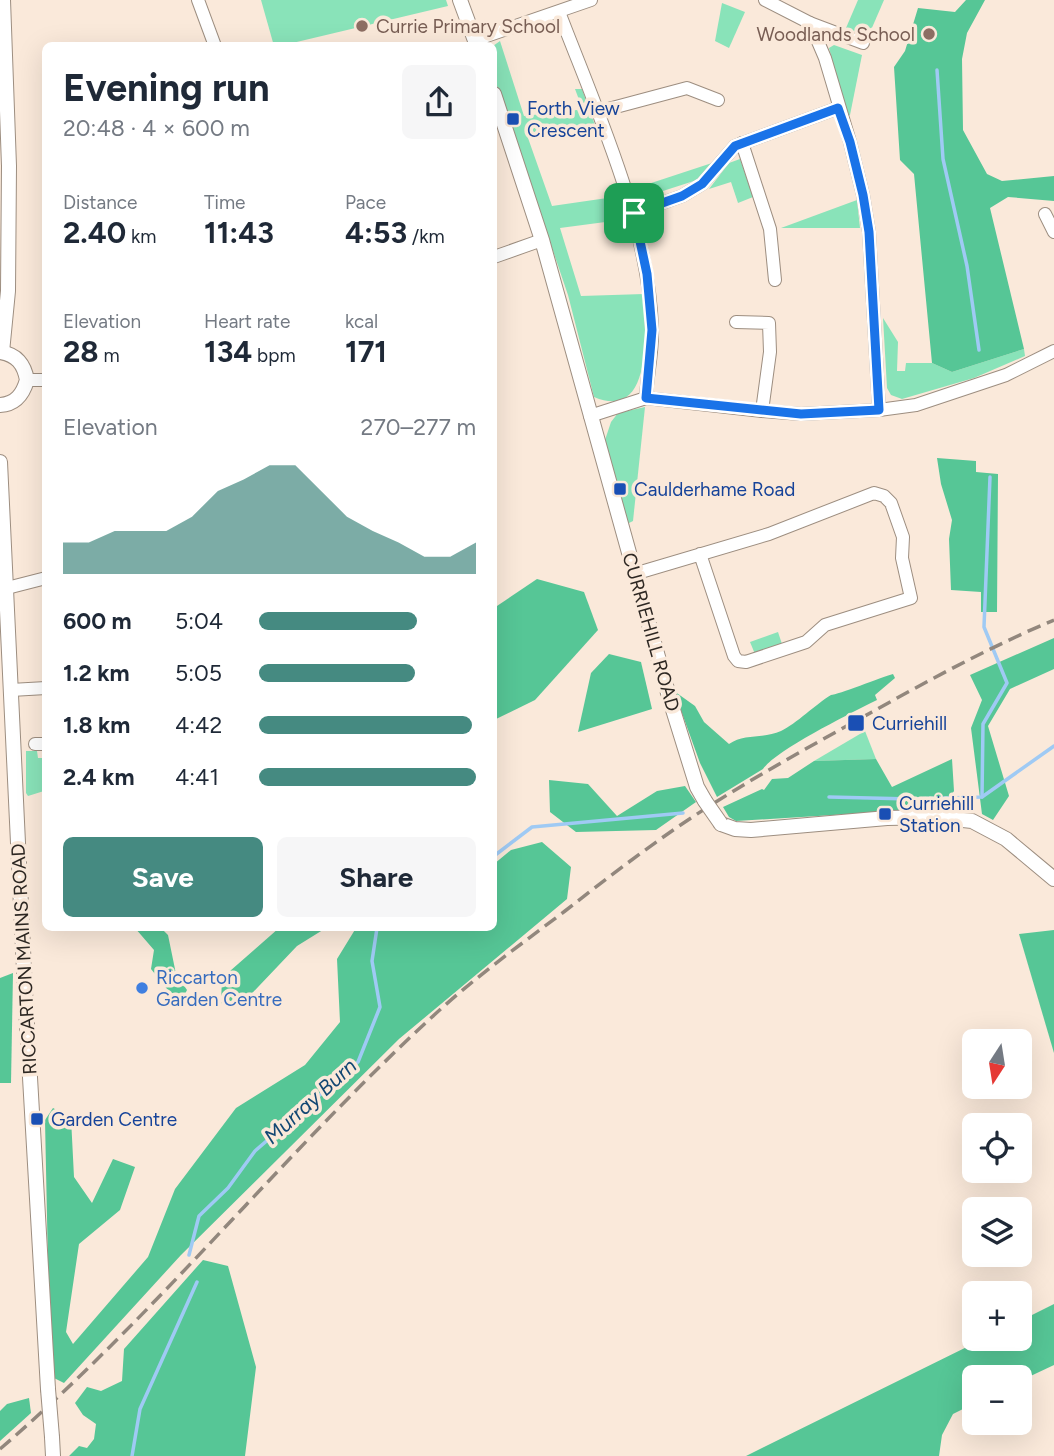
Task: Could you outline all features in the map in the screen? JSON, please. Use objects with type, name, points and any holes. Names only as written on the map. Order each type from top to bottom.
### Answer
[{"type":"street","points":[[0,405],[13,402],[20,396],[27,380],[23,365],[17,359],[1,352],[8,291],[3,0]]},
{"type":"street","points":[[198,0],[214,42]]},
{"type":"street","points":[[460,0],[476,42]]},
{"type":"street","points":[[765,0],[810,23],[863,43]]},
{"type":"street","points":[[479,42],[586,1]]},
{"type":"street","points":[[559,12],[634,213],[647,274],[652,330],[646,398]]},
{"type":"street","points":[[810,23],[825,58],[863,195],[869,232],[879,410]]},
{"type":"street","points":[[597,112],[687,88],[718,100]]},
{"type":"street","name":"CURRIEHILL ROAD","points":[[497,103],[542,240],[634,574],[697,787],[721,824],[735,829],[751,830],[887,818],[936,817],[972,821],[1006,839],[1054,879]]},
{"type":"street","points":[[634,213],[682,196],[702,184],[735,146],[838,108]]},
{"type":"street","points":[[742,143],[770,229],[775,280]]},
{"type":"street","points":[[1045,214],[1054,232]]},
{"type":"street","points":[[497,256],[542,240]]},
{"type":"street","points":[[736,322],[769,323],[769,352],[762,411]]},
{"type":"street","points":[[590,415],[646,398],[762,411],[821,414],[916,405],[1006,375],[1054,351]]},
{"type":"street","points":[[27,380],[42,380]]},
{"type":"street","name":"RICCARTON MAINS ROAD","points":[[0,462],[53,1456]]},
{"type":"street","points":[[634,574],[700,554],[769,534],[874,493],[884,496],[891,503],[903,537],[902,558],[911,598],[824,625],[806,642],[746,662],[738,661],[700,554]]},
{"type":"street","points":[[7,588],[42,579]]},
{"type":"street","points":[[11,690],[42,688]]},
{"type":"green space","points":[[261,0],[446,0],[448,6],[297,42],[273,42]]},
{"type":"green space","points":[[858,0],[884,0],[868,37],[846,28]]},
{"type":"green space","points":[[966,0],[985,0],[967,33],[962,59],[963,130],[987,174],[1002,181],[1054,176],[1054,201],[1008,197],[990,208],[1024,349],[952,372],[932,363],[914,174],[900,160],[894,67],[905,51],[918,8],[955,12]]},
{"type":"green space","points":[[722,3],[745,12],[729,48],[715,41]]},
{"type":"green space","points":[[500,41],[524,116],[577,110],[581,105],[575,89],[582,89],[596,128],[528,138],[552,206],[621,196],[628,219],[560,228],[581,296],[644,294],[642,368],[636,385],[627,396],[613,401],[594,397],[568,295],[497,86],[497,43]]},
{"type":"green space","points":[[834,45],[862,55],[850,115],[847,116],[829,48]]},
{"type":"green space","points":[[740,159],[753,197],[738,203],[731,182],[709,189],[729,163]]},
{"type":"green space","points":[[712,163],[697,180],[635,200],[633,189]]},
{"type":"green space","points":[[857,200],[860,228],[781,228]]},
{"type":"green space","points":[[883,318],[898,342],[897,371],[905,371],[906,363],[932,363],[952,372],[1024,349],[1025,356],[974,378],[902,399],[891,395],[887,388]]},
{"type":"green space","points":[[645,407],[633,521],[627,524],[605,440],[611,422],[618,413]]},
{"type":"green space","points":[[937,458],[976,461],[976,472],[998,474],[997,612],[981,612],[981,592],[951,590],[949,539],[952,520],[941,484]]},
{"type":"green space","points":[[537,579],[584,592],[598,630],[535,700],[497,719],[497,606]]},
{"type":"green space","points":[[778,632],[782,644],[755,654],[750,642]]},
{"type":"green space","points":[[1054,638],[1054,669],[1010,689],[988,726],[1009,796],[993,820],[982,814],[971,728],[982,700],[970,675]]},
{"type":"green space","points":[[609,654],[641,662],[652,709],[578,732],[591,673]]},
{"type":"green space","points":[[893,674],[895,678],[875,695],[877,700],[798,742],[763,769],[717,797],[700,763],[674,691],[695,706],[704,722],[729,744],[741,738],[781,731],[831,695]]},
{"type":"green space","points":[[865,731],[876,759],[814,761]]},
{"type":"green space","points":[[26,751],[37,751],[38,758],[42,758],[42,792],[28,796]]},
{"type":"green space","points":[[876,759],[892,787],[952,759],[954,791],[944,808],[736,821],[729,817],[723,807],[764,790],[772,779],[788,778],[814,761]]},
{"type":"green space","points":[[549,780],[588,784],[617,816],[657,791],[685,786],[696,802],[656,830],[576,832],[550,812]]},
{"type":"green space","points":[[542,842],[571,867],[567,899],[399,1039],[181,1255],[64,1383],[54,1378],[45,1120],[53,1108],[71,1118],[74,1177],[92,1203],[113,1159],[135,1167],[120,1210],[79,1244],[66,1332],[73,1344],[148,1257],[175,1189],[236,1108],[305,1065],[340,1022],[337,959],[354,931],[497,931],[497,862],[511,850]]},
{"type":"green space","points":[[1054,930],[1054,1053],[1019,934]]},
{"type":"green space","points":[[138,931],[164,931],[168,935],[176,974],[187,990],[183,998],[171,994],[151,969],[154,950]]},
{"type":"green space","points":[[276,931],[321,931],[297,946],[239,1007],[221,1003],[222,978]]},
{"type":"green space","points":[[13,973],[11,1083],[0,1083],[0,978]]},
{"type":"green space","points":[[203,1260],[228,1266],[256,1367],[245,1456],[69,1456],[79,1446],[87,1448],[94,1439],[96,1424],[83,1415],[75,1403],[87,1387],[101,1391],[122,1381],[124,1349]]},
{"type":"green space","points":[[1054,1304],[1054,1365],[1032,1375],[1032,1365],[962,1365],[962,1410],[953,1414],[942,1435],[939,1456],[746,1456],[962,1349],[1032,1351],[1032,1315]]},
{"type":"green space","points":[[29,1398],[31,1413],[0,1441],[0,1411],[7,1404]]},
{"type":"waterway","points":[[937,70],[943,159],[967,266],[979,350]]},
{"type":"waterway","points":[[982,797],[983,724],[1007,683],[984,627],[990,477]]},
{"type":"waterway","points":[[829,797],[982,797],[1054,746]]},
{"type":"waterway","name":"Murray Burn","points":[[497,854],[532,827],[683,813]]},
{"type":"waterway","name":"Murray Burn","points":[[189,1255],[199,1216],[228,1188],[255,1151],[358,1062],[380,1007],[372,961],[377,931]]},
{"type":"waterway","name":"Murray Burn","points":[[132,1456],[140,1409],[197,1282]]},
{"type":"railway","points":[[0,1449],[112,1345],[377,1070],[448,1003],[497,962],[650,847],[726,796],[939,675],[1054,620]]},
{"type":"place","name":"Currie Primary School","points":[[362,26]]},
{"type":"place","name":"Woodlands School","points":[[929,34]]},
{"type":"place","name":"Forth View Crescent","points":[[513,119]]},
{"type":"place","name":"Caulderhame Road","points":[[620,489]]},
{"type":"place","name":"Curriehill","points":[[856,723]]},
{"type":"place","name":"Curriehill Station","points":[[885,814]]},
{"type":"place","name":"Riccarton Garden Centre","points":[[142,988]]},
{"type":"place","name":"Garden Centre","points":[[37,1119]]},
{"type":"route","points":[[838,108],[850,142],[869,232],[879,410],[801,414],[646,398],[652,330],[647,274],[634,213],[682,196],[702,184],[735,146],[838,108]]}]
